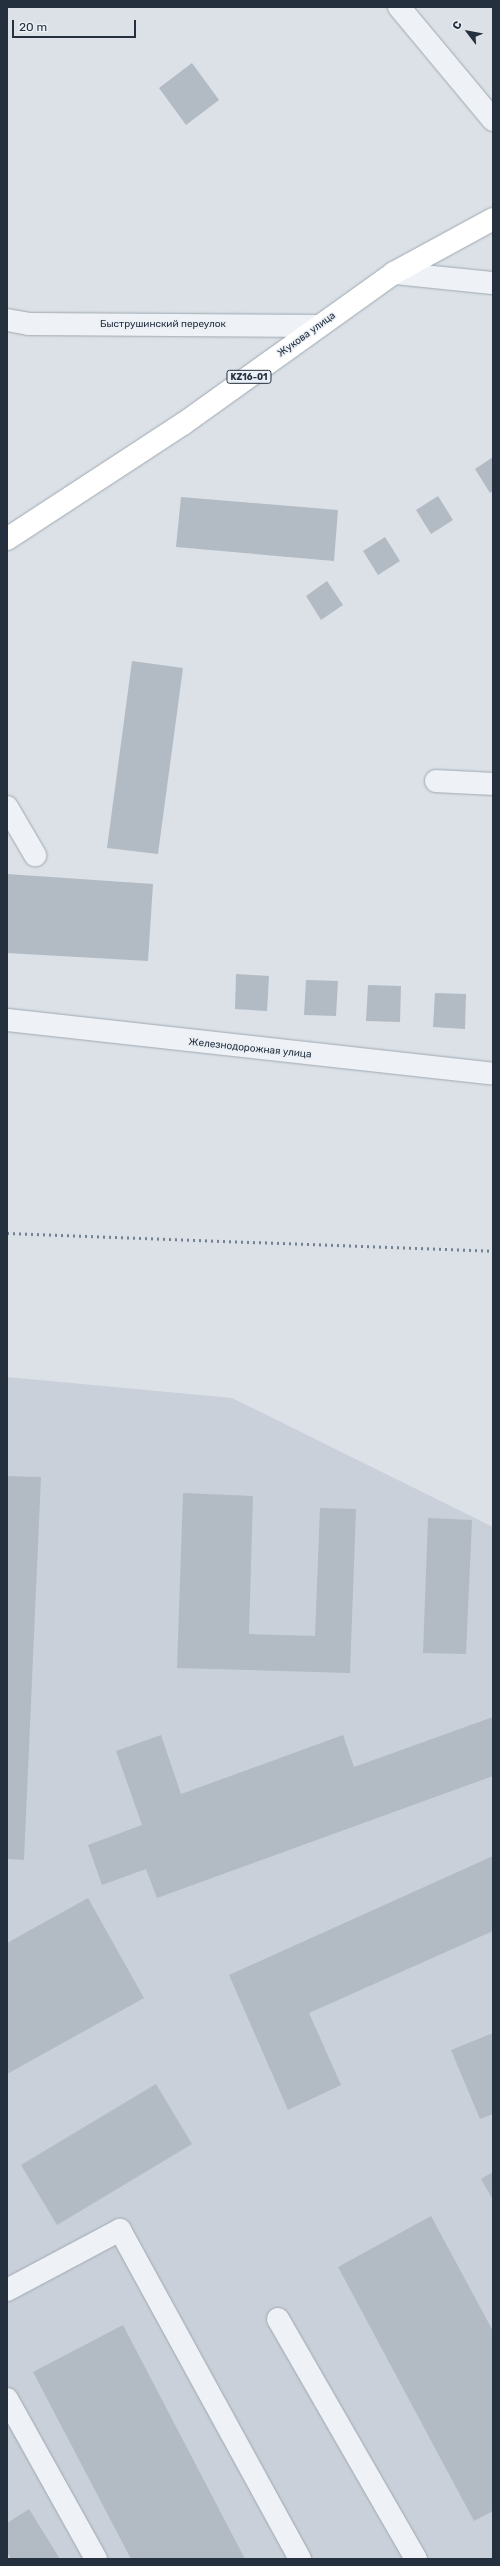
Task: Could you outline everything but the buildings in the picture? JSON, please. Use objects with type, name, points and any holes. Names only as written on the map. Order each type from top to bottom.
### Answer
[{"type":"main road","name":"Жукова улица","points":[[7,539],[183,424],[394,273],[493,219]]},
{"type":"street","points":[[399,7],[493,120]]},
{"type":"street","points":[[394,273],[493,283]]},
{"type":"street","name":"Быструшинский переулок","points":[[7,320],[30,324],[319,326]]},
{"type":"street","points":[[436,782],[493,784]]},
{"type":"street","points":[[7,806],[35,855]]},
{"type":"street","name":"Железнодорожная улица","points":[[7,1020],[493,1074]]},
{"type":"street","points":[[7,2290],[120,2230],[300,2559]]},
{"type":"street","points":[[278,2319],[416,2559]]},
{"type":"street","points":[[7,2399],[96,2559]]},
{"type":"shaded area","points":[[7,1377],[232,1398],[493,1527],[493,2559],[7,2559]]},
{"type":"railway","points":[[7,1233],[493,1251]]}]
